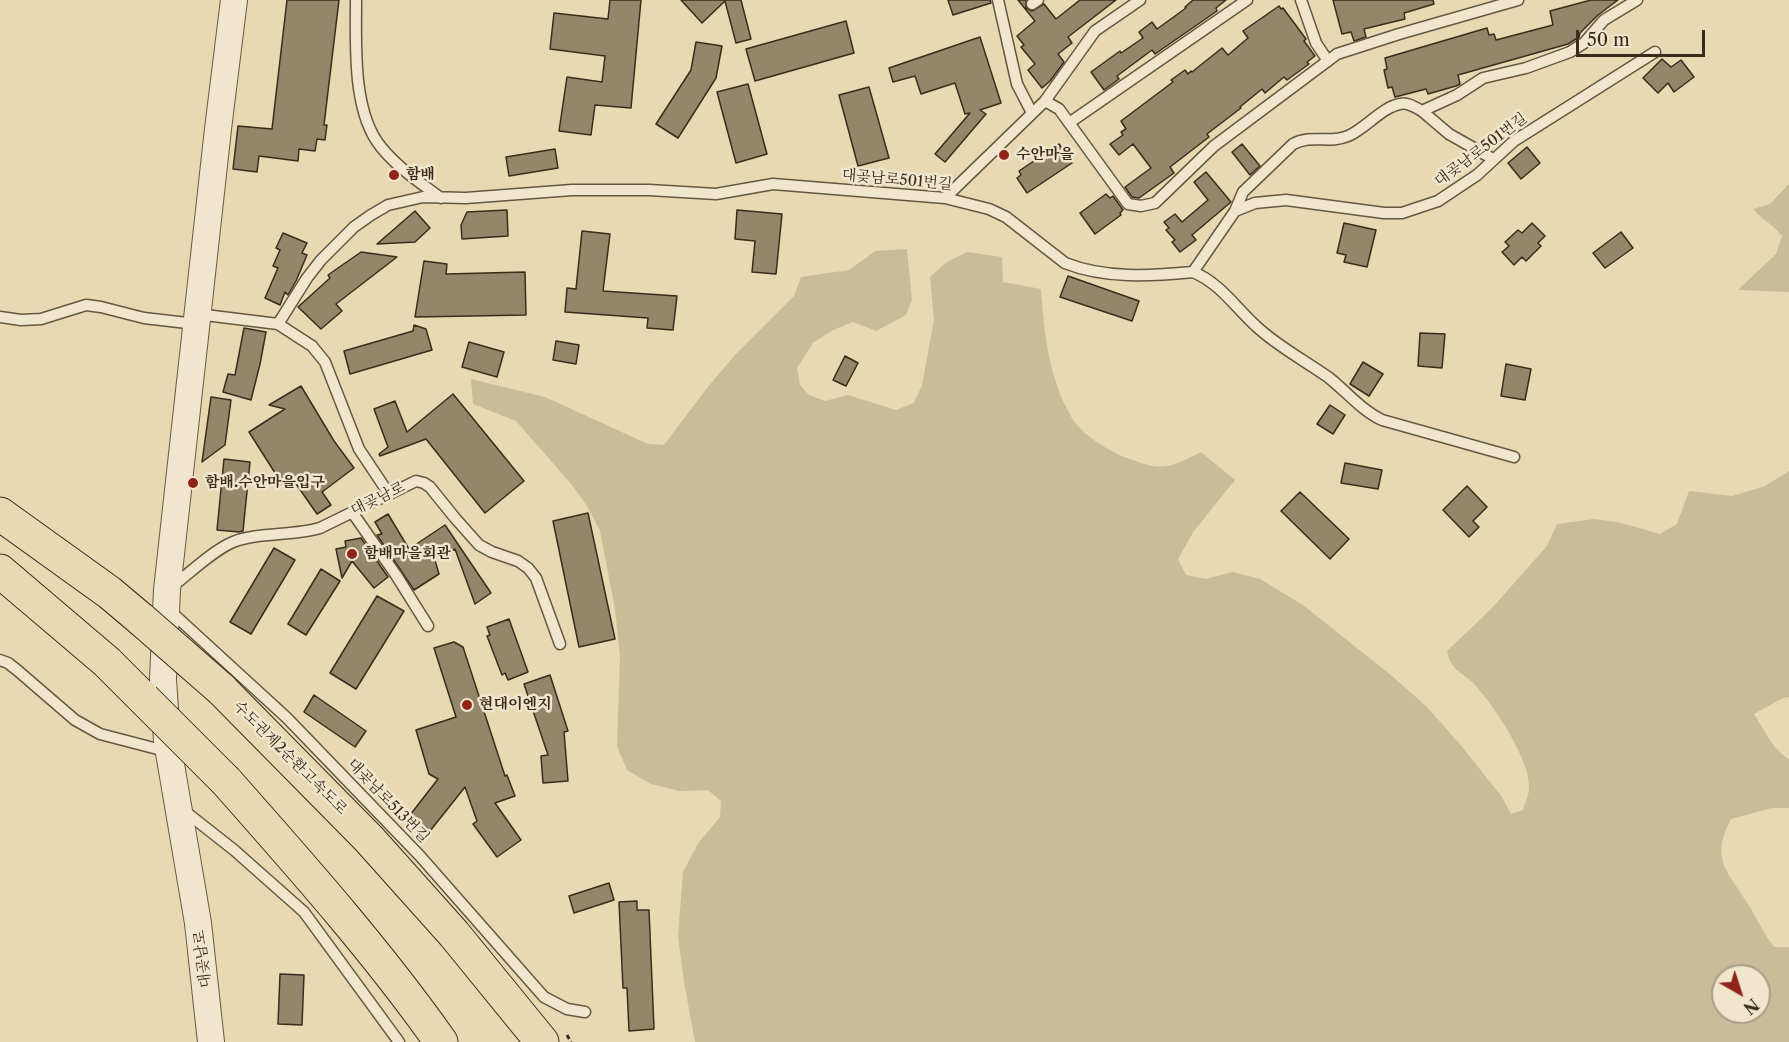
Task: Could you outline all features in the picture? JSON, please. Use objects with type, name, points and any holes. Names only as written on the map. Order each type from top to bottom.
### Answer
[{"type":"highway","name":"수도권제2순환고속도로","points":[[0,514],[102,587],[158,606],[221,689],[369,839],[454,934],[542,1042]]},
{"type":"highway","points":[[0,571],[107,662],[226,781],[310,875],[378,957],[441,1042]]},
{"type":"street","name":"대곶남로","points":[[211,1042],[198,923],[169,752],[158,606],[197,319],[234,0]]},
{"type":"lane","points":[[356,0],[358,75],[361,95],[372,132],[380,146],[406,172],[441,198]]},
{"type":"lane","points":[[998,0],[1017,84],[1032,113]]},
{"type":"lane","points":[[945,198],[1045,101],[1095,31],[1140,0]]},
{"type":"lane","points":[[1069,123],[1247,0]]},
{"type":"lane","points":[[1301,0],[1316,43],[1328,61]]},
{"type":"lane","points":[[1045,101],[1059,109],[1128,204],[1141,206],[1155,202],[1214,146],[1336,54],[1518,0]]},
{"type":"lane","points":[[1422,111],[1483,78],[1526,68],[1570,52],[1584,43],[1604,20],[1637,0]]},
{"type":"lane","name":"대곶남로501번길","points":[[1235,211],[1255,203],[1286,200],[1363,212],[1402,213],[1438,201],[1477,175],[1514,141],[1655,52]]},
{"type":"lane","points":[[1493,159],[1449,134],[1422,111],[1410,105],[1400,104],[1347,137],[1332,140],[1309,138],[1293,144],[1243,192],[1235,211],[1193,272],[1215,285],[1267,335],[1330,379],[1372,415],[1382,420],[1514,457]]},
{"type":"lane","name":"대곶남로501번길","points":[[278,324],[321,260],[354,227],[388,205],[423,197],[466,198],[572,190],[649,190],[716,194],[773,184],[945,198],[989,209],[1006,217],[1065,263],[1075,267],[1123,275],[1193,272]]},
{"type":"lane","points":[[0,317],[21,321],[41,319],[86,306],[101,307],[144,318],[278,324],[312,346],[325,362],[358,449],[389,494]]},
{"type":"lane","name":"대곶남로","points":[[158,606],[233,542],[246,538],[304,532],[320,528],[416,481],[430,487],[479,545],[518,561],[528,568],[536,578],[560,644]]},
{"type":"lane","points":[[352,512],[396,574],[428,626]]},
{"type":"lane","name":"대곶남로513번길","points":[[158,606],[287,718],[420,856],[544,997],[567,1009],[585,1012]]},
{"type":"lane","points":[[0,660],[17,670],[75,720],[100,734],[169,752]]},
{"type":"lane","points":[[178,806],[234,850],[304,912],[399,1042]]},
{"type":"shaded area","points":[[1789,184],[1789,292],[1738,290],[1776,254],[1782,236],[1753,209],[1770,204]]},
{"type":"shaded area","points":[[907,249],[912,300],[906,315],[876,331],[853,322],[833,330],[813,343],[797,368],[800,385],[809,395],[825,401],[848,395],[896,410],[914,403],[922,385],[934,320],[930,277],[947,262],[967,252],[1002,257],[1003,282],[1041,289],[1046,339],[1053,372],[1064,403],[1082,430],[1096,442],[1112,451],[1159,467],[1172,465],[1201,452],[1235,480],[1194,531],[1178,559],[1186,575],[1206,579],[1233,572],[1260,579],[1303,605],[1426,706],[1502,797],[1511,814],[1523,810],[1528,793],[1528,776],[1524,763],[1510,734],[1492,706],[1475,685],[1454,667],[1447,651],[1492,608],[1547,546],[1557,524],[1594,519],[1617,522],[1660,534],[1677,524],[1689,491],[1732,496],[1765,486],[1789,471],[1789,697],[1754,714],[1774,745],[1789,759],[1789,808],[1772,808],[1731,819],[1725,833],[1722,856],[1729,875],[1774,947],[1789,947],[1789,1042],[695,1042],[678,936],[683,872],[699,842],[720,817],[721,801],[708,790],[679,791],[651,784],[627,770],[617,746],[620,656],[615,609],[600,531],[587,506],[572,485],[516,421],[473,404],[471,379],[545,397],[648,444],[664,445],[734,356],[794,296],[801,277],[849,270],[875,251]]},
{"type":"building","points":[[287,0],[339,0],[324,125],[327,125],[325,140],[317,139],[315,151],[299,149],[298,161],[259,156],[257,172],[233,169],[238,126],[272,129]]},
{"type":"building","points":[[610,0],[641,0],[631,108],[595,105],[591,135],[559,131],[567,77],[602,82],[605,56],[550,49],[554,13],[608,19]]},
{"type":"building","points":[[681,0],[741,0],[751,39],[736,43],[725,1],[702,23]]},
{"type":"building","points":[[948,0],[990,0],[991,3],[953,15]]},
{"type":"building","points":[[1018,0],[1026,0],[1026,8],[1032,11],[1044,4],[1056,19],[1080,0],[1116,0],[1068,37],[1072,43],[1058,54],[1064,62],[1042,88],[1028,70],[1035,64],[1021,47],[1024,45],[1017,36],[1035,21]]},
{"type":"building","points":[[1193,0],[1226,0],[1216,8],[1217,11],[1155,54],[1152,50],[1117,76],[1119,79],[1104,90],[1091,72],[1143,38],[1139,32],[1152,22],[1157,29],[1186,8]]},
{"type":"building","points":[[1333,0],[1433,0],[1434,4],[1404,13],[1405,19],[1364,29],[1366,37],[1354,41],[1351,32],[1342,34]]},
{"type":"building","points":[[1591,0],[1618,0],[1598,15],[1580,33],[1579,37],[1568,44],[1458,75],[1460,84],[1428,94],[1426,89],[1395,97],[1392,87],[1388,88],[1384,70],[1387,69],[1385,58],[1487,28],[1489,35],[1494,34],[1496,40],[1553,25],[1550,11]]},
{"type":"building","points":[[1279,6],[1283,8],[1306,39],[1304,41],[1315,56],[1307,62],[1309,64],[1287,80],[1284,77],[1265,93],[1262,89],[1207,134],[1209,137],[1170,167],[1174,173],[1139,198],[1132,197],[1125,187],[1151,168],[1133,144],[1119,155],[1110,144],[1123,135],[1121,132],[1126,129],[1121,121],[1173,82],[1171,80],[1185,70],[1188,74],[1192,72],[1222,48],[1228,55],[1248,38],[1243,31]]},
{"type":"building","points":[[846,21],[854,53],[755,81],[746,49]]},
{"type":"building","points":[[980,37],[1001,103],[980,110],[986,114],[945,162],[935,154],[970,113],[965,114],[955,83],[921,94],[915,76],[893,82],[889,68]]},
{"type":"building","points":[[696,42],[722,46],[716,78],[678,138],[656,124],[691,70]]},
{"type":"building","points":[[1662,59],[1671,67],[1681,60],[1694,77],[1674,92],[1668,83],[1658,93],[1643,78]]},
{"type":"building","points":[[748,84],[767,154],[736,163],[717,92]]},
{"type":"building","points":[[869,87],[889,158],[858,166],[839,95]]},
{"type":"building","points":[[1059,144],[1072,163],[1027,193],[1017,178],[1021,175],[1019,171]]},
{"type":"building","points":[[1242,144],[1260,166],[1250,175],[1232,152]]},
{"type":"building","points":[[1527,147],[1540,163],[1521,179],[1508,163]]},
{"type":"building","points":[[555,149],[558,168],[509,176],[506,157]]},
{"type":"building","points":[[1206,172],[1231,202],[1192,235],[1196,240],[1180,252],[1172,242],[1175,240],[1166,230],[1169,228],[1164,222],[1175,214],[1182,222],[1208,200],[1194,182]]},
{"type":"building","points":[[1106,194],[1110,198],[1113,196],[1123,210],[1121,215],[1095,234],[1080,213]]},
{"type":"building","points":[[507,210],[508,236],[462,239],[461,225],[467,212]]},
{"type":"building","points":[[737,210],[782,214],[776,274],[752,272],[755,241],[735,239]]},
{"type":"building","points":[[415,211],[430,228],[415,242],[377,244]]},
{"type":"building","points":[[1344,223],[1376,230],[1367,267],[1344,262],[1346,255],[1337,253]]},
{"type":"building","points":[[1532,223],[1545,236],[1538,243],[1541,246],[1526,261],[1522,257],[1514,265],[1502,252],[1509,246],[1505,242],[1518,230],[1522,233]]},
{"type":"building","points":[[582,231],[610,234],[603,291],[677,296],[673,330],[647,328],[648,318],[565,312],[567,288],[576,289]]},
{"type":"building","points":[[1621,232],[1633,248],[1605,268],[1593,253]]},
{"type":"building","points":[[283,233],[307,243],[302,253],[307,255],[296,281],[288,295],[285,292],[280,305],[265,298],[278,268],[273,266],[280,250],[276,248]]},
{"type":"building","points":[[361,252],[397,257],[336,304],[342,311],[321,329],[298,307],[330,278],[328,275]]},
{"type":"building","points":[[424,261],[447,264],[446,274],[525,272],[526,315],[415,317]]},
{"type":"building","points":[[1068,276],[1139,301],[1132,321],[1060,297]]},
{"type":"building","points":[[414,325],[426,329],[432,350],[350,374],[344,351],[413,331]]},
{"type":"building","points":[[244,328],[266,332],[251,400],[223,392],[228,374],[235,375]]},
{"type":"building","points":[[1420,333],[1445,334],[1442,368],[1418,366]]},
{"type":"building","points":[[556,341],[579,345],[576,364],[553,360]]},
{"type":"building","points":[[469,342],[504,352],[497,377],[462,367]]},
{"type":"building","points":[[845,356],[858,363],[846,386],[833,380]]},
{"type":"building","points":[[1363,362],[1383,374],[1369,396],[1350,384]]},
{"type":"building","points":[[1506,364],[1531,369],[1525,400],[1501,396]]},
{"type":"building","points":[[301,386],[334,441],[354,468],[322,492],[331,505],[317,514],[294,481],[284,487],[249,432],[285,409],[269,405]]},
{"type":"building","points":[[453,394],[524,481],[485,513],[426,439],[380,456],[379,454],[388,447],[374,409],[395,401],[407,432]]},
{"type":"building","points":[[211,397],[231,400],[225,445],[202,462]]},
{"type":"building","points":[[1330,405],[1345,415],[1333,434],[1317,424]]},
{"type":"building","points":[[224,459],[250,462],[243,531],[239,532],[217,530]]},
{"type":"building","points":[[1345,463],[1382,470],[1378,489],[1341,483]]},
{"type":"building","points":[[1467,486],[1487,507],[1473,521],[1479,527],[1469,537],[1443,510]]},
{"type":"building","points":[[1300,492],[1349,539],[1330,559],[1281,511]]},
{"type":"building","points":[[588,513],[615,639],[579,647],[553,521]]},
{"type":"building","points":[[388,514],[409,549],[445,525],[491,593],[475,604],[455,549],[434,557],[439,574],[414,590],[377,535],[382,534],[375,522]]},
{"type":"building","points":[[361,538],[388,577],[374,588],[352,561],[342,578],[336,549],[346,547],[345,541]]},
{"type":"building","points":[[274,548],[295,560],[251,634],[230,622]]},
{"type":"building","points":[[321,569],[340,581],[306,635],[288,624]]},
{"type":"building","points":[[377,596],[404,611],[356,689],[330,673]]},
{"type":"building","points":[[509,619],[528,672],[508,680],[505,673],[502,675],[487,636],[490,635],[487,627]]},
{"type":"building","points":[[454,642],[463,647],[505,776],[507,775],[515,796],[495,803],[521,840],[497,857],[473,824],[477,821],[465,787],[430,831],[410,815],[438,779],[429,774],[416,730],[456,717],[434,648]]},
{"type":"building","points":[[550,675],[568,731],[564,732],[568,781],[543,783],[541,756],[548,755],[524,684]]},
{"type":"building","points":[[314,695],[366,731],[355,747],[304,712]]},
{"type":"building","points":[[609,883],[614,900],[574,913],[569,896]]},
{"type":"building","points":[[637,901],[637,910],[649,910],[654,1029],[629,1031],[627,988],[623,988],[619,902]]},
{"type":"building","points":[[280,974],[304,975],[302,1025],[278,1024]]},
{"type":"place","name":"수안마을","points":[[1004,155]]},
{"type":"place","name":"함배","points":[[394,175]]},
{"type":"place","name":"함배.수안마을입구","points":[[193,483]]},
{"type":"place","name":"함배마을회관","points":[[352,554]]},
{"type":"place","name":"현대이엔지","points":[[467,705]]}]
